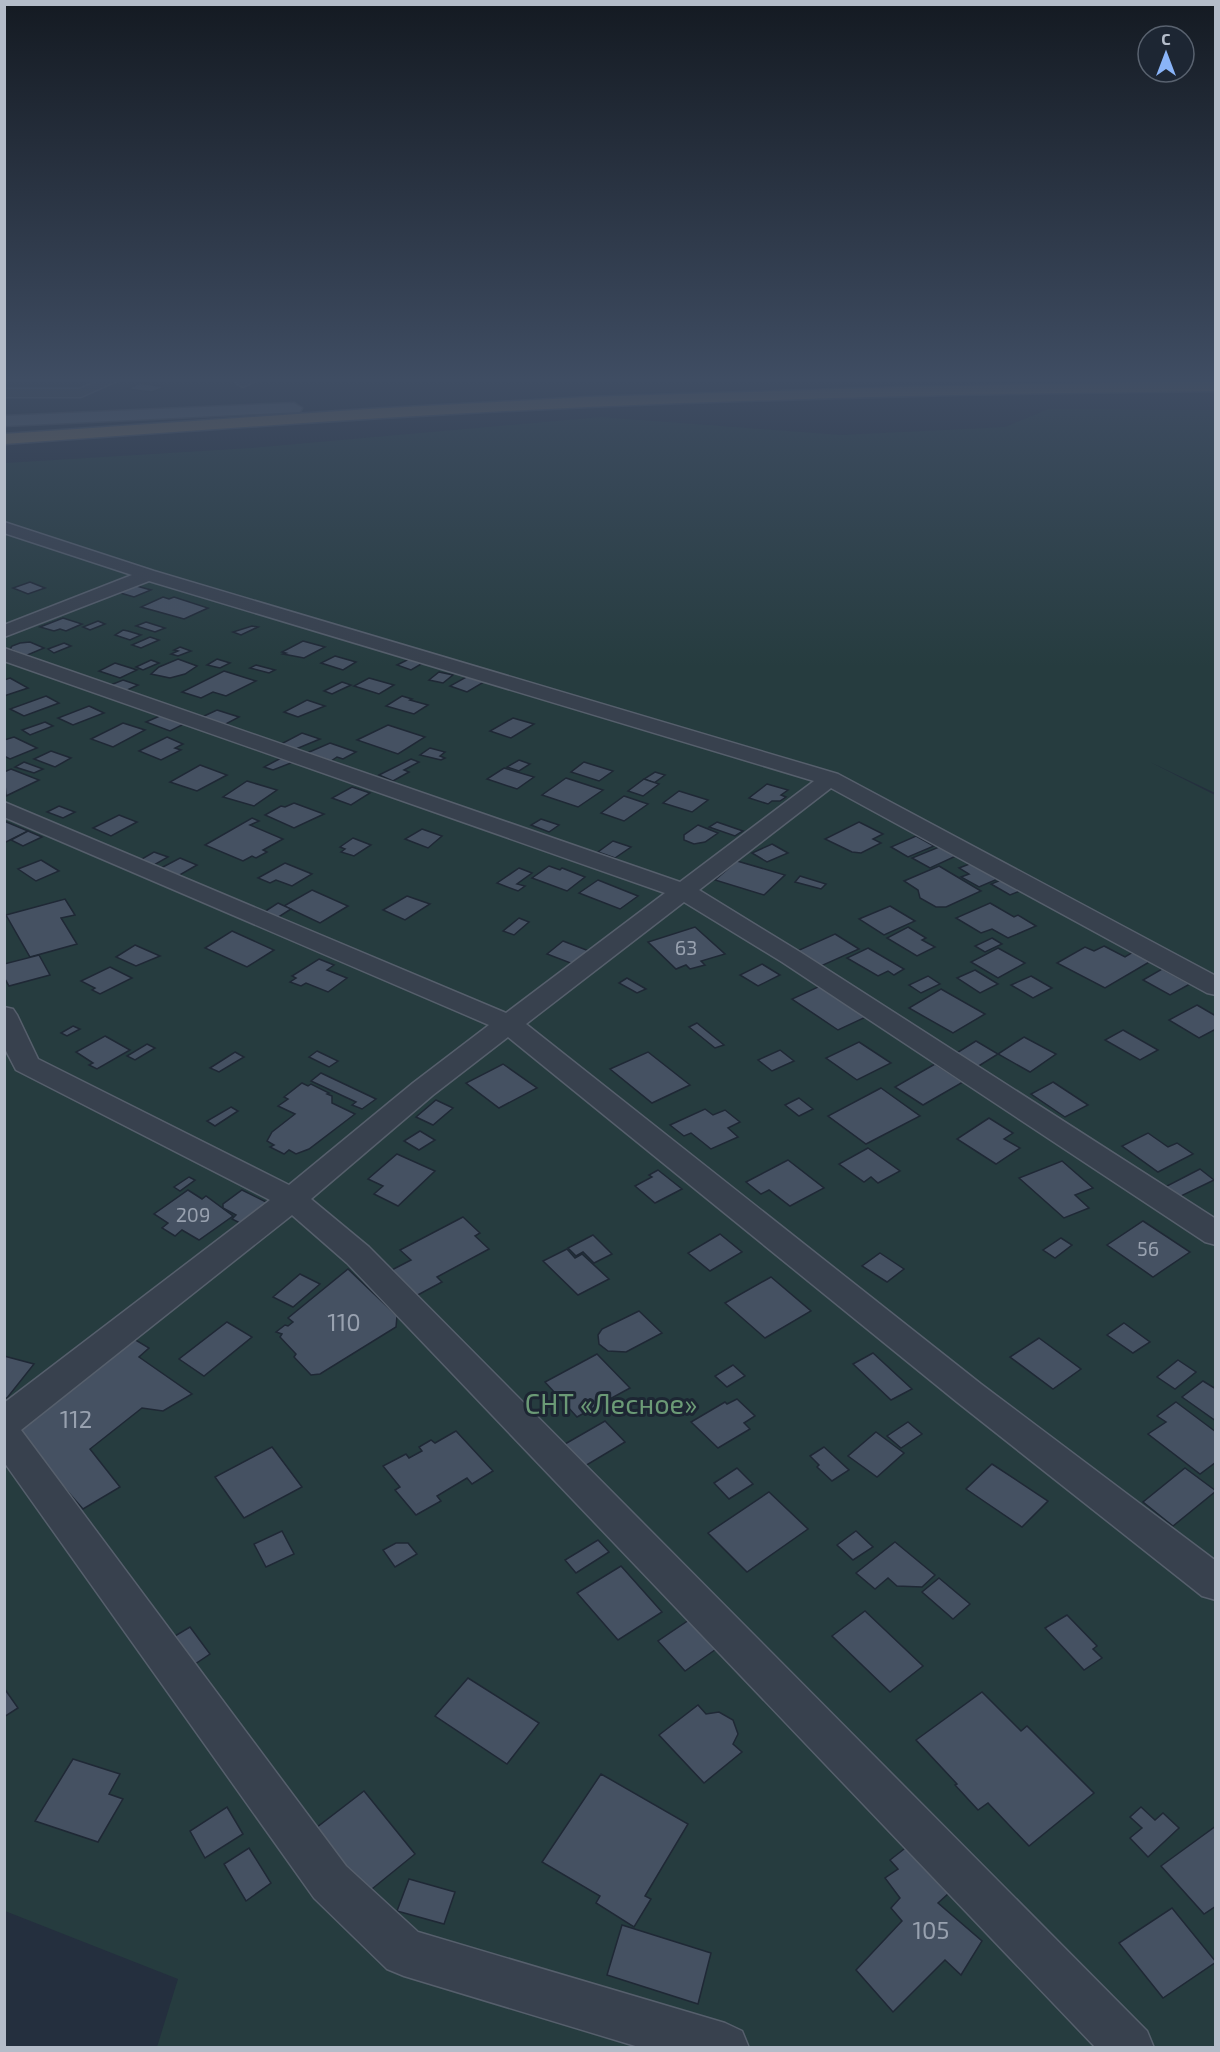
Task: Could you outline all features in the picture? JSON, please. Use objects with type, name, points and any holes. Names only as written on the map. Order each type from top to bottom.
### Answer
[{"type":"street","points":[[4,527],[148,575],[830,779],[1215,987]]},
{"type":"street","points":[[4,632],[148,575]]},
{"type":"street","points":[[4,654],[684,891],[791,957],[1215,1234]]},
{"type":"street","points":[[4,1423],[292,1199],[423,1089],[830,779]]},
{"type":"street","points":[[4,809],[509,1024],[969,1394],[1215,1584]]},
{"type":"street","points":[[4,1015],[26,1064],[292,1199],[358,1255],[1130,2048]]},
{"type":"street","points":[[4,1434],[330,1882],[404,1952],[725,2048]]},
{"type":"green space","name":"СНТ «Лесное»","points":[[5,476],[1215,476],[1215,793],[1150,762],[1215,795],[1215,2047],[157,2047],[178,1979],[5,1911]]},
{"type":"building","points":[[30,582],[45,588],[28,594],[13,588]]},
{"type":"building","points":[[133,585],[151,590],[134,597],[117,592]]},
{"type":"building","points":[[163,597],[169,599],[174,597],[208,608],[184,619],[141,607]]},
{"type":"building","points":[[63,618],[82,624],[66,631],[60,629],[54,631],[40,627]]},
{"type":"building","points":[[98,621],[105,624],[90,630],[83,627]]},
{"type":"building","points":[[146,622],[165,628],[155,632],[136,626]]},
{"type":"building","points":[[252,626],[258,627],[241,635],[233,632]]},
{"type":"building","points":[[123,630],[141,635],[130,640],[115,635]]},
{"type":"building","points":[[150,637],[159,640],[141,648],[132,645]]},
{"type":"building","points":[[303,641],[325,647],[304,658],[283,654],[286,653],[282,652]]},
{"type":"building","points":[[30,642],[44,648],[25,656],[10,649],[20,643]]},
{"type":"building","points":[[64,643],[71,646],[54,653],[48,649]]},
{"type":"building","points":[[180,647],[191,651],[178,656],[171,654],[178,651],[174,650]]},
{"type":"building","points":[[335,656],[356,662],[343,670],[321,663]]},
{"type":"building","points":[[178,659],[197,666],[185,674],[170,678],[151,674],[159,667]]},
{"type":"building","points":[[217,659],[230,663],[220,668],[207,665]]},
{"type":"building","points":[[409,659],[423,663],[411,670],[397,665]]},
{"type":"building","points":[[151,660],[159,663],[143,670],[136,667]]},
{"type":"building","points":[[115,663],[137,670],[120,678],[99,671]]},
{"type":"building","points":[[256,665],[275,670],[269,673],[250,668]]},
{"type":"building","points":[[224,671],[256,681],[226,696],[213,692],[201,698],[182,692]]},
{"type":"building","points":[[439,672],[453,675],[443,683],[429,680]]},
{"type":"building","points":[[468,676],[484,682],[467,692],[450,686]]},
{"type":"building","points":[[10,678],[28,688],[4,696],[4,680]]},
{"type":"building","points":[[369,678],[394,685],[379,694],[354,686]]},
{"type":"building","points":[[123,680],[138,685],[123,692],[108,686]]},
{"type":"building","points":[[342,682],[351,685],[332,694],[324,691]]},
{"type":"building","points":[[46,696],[59,703],[24,716],[10,709]]},
{"type":"building","points":[[402,696],[428,705],[414,714],[386,706]]},
{"type":"building","points":[[307,700],[325,706],[298,717],[284,712]]},
{"type":"building","points":[[89,706],[104,713],[73,725],[58,718]]},
{"type":"building","points":[[217,710],[239,717],[224,725],[202,717]]},
{"type":"building","points":[[162,715],[186,723],[170,731],[146,722]]},
{"type":"building","points":[[513,718],[534,724],[511,738],[490,731]]},
{"type":"building","points":[[45,722],[53,726],[30,735],[22,730]]},
{"type":"building","points":[[123,723],[145,730],[113,747],[91,739]]},
{"type":"building","points":[[388,725],[425,737],[398,754],[357,740]]},
{"type":"building","points":[[302,733],[320,739],[296,749],[281,744]]},
{"type":"building","points":[[14,737],[37,748],[10,759],[4,756],[4,740]]},
{"type":"building","points":[[167,737],[183,744],[175,748],[181,750],[161,760],[139,751]]},
{"type":"building","points":[[330,743],[356,752],[343,759],[337,757],[331,761],[307,753]]},
{"type":"building","points":[[430,748],[445,752],[440,756],[445,758],[441,760],[420,755]]},
{"type":"building","points":[[51,751],[71,758],[55,767],[34,759]]},
{"type":"building","points":[[285,756],[291,763],[273,770],[264,767]]},
{"type":"building","points":[[411,759],[419,762],[404,770],[409,772],[393,781],[379,775]]},
{"type":"building","points":[[519,760],[530,764],[519,771],[507,767]]},
{"type":"building","points":[[24,762],[43,769],[34,773],[15,767]]},
{"type":"building","points":[[584,762],[613,771],[599,781],[571,772]]},
{"type":"building","points":[[200,765],[227,775],[197,791],[170,782]]},
{"type":"building","points":[[504,768],[534,777],[517,789],[487,779]]},
{"type":"building","points":[[11,769],[39,780],[6,796],[4,772]]},
{"type":"building","points":[[655,772],[665,775],[654,783],[644,779]]},
{"type":"building","points":[[566,778],[603,790],[578,807],[542,795]]},
{"type":"building","points":[[644,779],[659,784],[643,796],[628,791]]},
{"type":"building","points":[[247,781],[277,790],[254,806],[223,797]]},
{"type":"building","points":[[767,784],[788,790],[781,795],[786,797],[768,804],[749,798]]},
{"type":"building","points":[[352,787],[370,793],[351,805],[332,798]]},
{"type":"building","points":[[679,791],[708,800],[692,812],[663,803]]},
{"type":"building","points":[[624,796],[648,804],[624,821],[601,813]]},
{"type":"building","points":[[294,803],[324,814],[294,828],[265,815],[281,806],[285,807]]},
{"type":"building","points":[[59,806],[75,812],[63,818],[47,812]]},
{"type":"building","points":[[119,815],[137,822],[111,836],[93,828]]},
{"type":"building","points":[[252,818],[259,821],[250,825],[283,839],[263,850],[267,852],[243,861],[205,845]]},
{"type":"building","points":[[541,819],[559,825],[549,832],[531,825]]},
{"type":"building","points":[[4,821],[28,831],[4,843]]},
{"type":"building","points":[[717,822],[743,831],[735,836],[709,827]]},
{"type":"building","points":[[859,822],[883,834],[873,839],[881,843],[861,853],[852,852],[825,839]]},
{"type":"building","points":[[698,825],[718,833],[705,842],[694,844],[684,840],[684,835]]},
{"type":"building","points":[[422,829],[442,836],[428,848],[405,839]]},
{"type":"building","points":[[28,831],[42,837],[23,846],[11,840]]},
{"type":"building","points":[[916,836],[934,846],[908,857],[891,847]]},
{"type":"building","points":[[353,838],[371,845],[354,856],[341,852],[345,849],[340,847]]},
{"type":"building","points":[[613,841],[631,847],[615,858],[598,852]]},
{"type":"building","points":[[772,844],[788,853],[767,862],[752,853]]},
{"type":"building","points":[[939,847],[956,856],[930,868],[912,858]]},
{"type":"building","points":[[154,852],[168,857],[154,865],[140,860]]},
{"type":"building","points":[[180,858],[197,865],[178,876],[161,868]]},
{"type":"building","points":[[41,860],[59,871],[36,881],[18,869]]},
{"type":"building","points":[[737,861],[785,875],[764,895],[715,880]]},
{"type":"building","points":[[285,863],[312,874],[292,886],[276,880],[270,883],[258,878]]},
{"type":"building","points":[[972,863],[1000,878],[979,887],[961,877],[969,874],[959,868]]},
{"type":"building","points":[[549,866],[560,870],[562,868],[585,877],[567,891],[532,878]]},
{"type":"building","points":[[939,866],[981,891],[946,907],[936,907],[920,898],[918,890],[904,881]]},
{"type":"building","points":[[519,868],[532,873],[517,884],[525,886],[518,891],[497,883]]},
{"type":"building","points":[[800,876],[826,884],[821,889],[795,882]]},
{"type":"building","points":[[598,880],[638,896],[620,909],[579,893]]},
{"type":"building","points":[[1001,880],[1020,891],[1010,895],[991,884]]},
{"type":"building","points":[[312,890],[348,906],[320,923],[284,906]]},
{"type":"building","points":[[407,896],[430,904],[405,920],[383,910]]},
{"type":"building","points":[[65,899],[75,915],[61,918],[77,944],[30,957],[6,915]]},
{"type":"building","points":[[278,903],[291,909],[277,918],[264,912]]},
{"type":"building","points":[[990,903],[1036,926],[1008,938],[992,929],[981,933],[956,918]]},
{"type":"building","points":[[890,906],[915,921],[884,935],[859,919]]},
{"type":"building","points":[[519,918],[529,922],[514,935],[503,931]]},
{"type":"building","points":[[695,927],[725,954],[701,961],[705,965],[690,969],[686,965],[676,969],[648,942]]},
{"type":"building","points":[[908,927],[926,938],[922,940],[935,947],[917,956],[887,938]]},
{"type":"building","points":[[232,931],[274,950],[247,967],[205,948]]},
{"type":"building","points":[[835,934],[859,949],[821,966],[797,951]]},
{"type":"building","points":[[992,938],[1002,944],[985,952],[975,946]]},
{"type":"building","points":[[563,941],[589,951],[573,964],[547,954]]},
{"type":"building","points":[[135,945],[160,956],[136,966],[116,957]]},
{"type":"building","points":[[1104,946],[1125,957],[1133,952],[1151,961],[1105,988],[1057,963],[1085,947],[1094,951]]},
{"type":"building","points":[[868,948],[904,969],[894,975],[888,971],[878,976],[847,958]]},
{"type":"building","points":[[998,948],[1025,963],[998,978],[971,962]]},
{"type":"building","points":[[39,955],[50,975],[9,986],[4,977],[4,964]]},
{"type":"building","points":[[319,959],[334,965],[327,970],[347,978],[328,992],[306,983],[301,986],[290,982],[296,978],[292,976]]},
{"type":"building","points":[[762,964],[780,975],[758,986],[740,975]]},
{"type":"building","points":[[110,967],[132,978],[100,994],[92,990],[95,988],[81,981]]},
{"type":"building","points":[[1162,969],[1190,984],[1170,995],[1143,980]]},
{"type":"building","points":[[975,970],[998,984],[980,993],[957,978]]},
{"type":"building","points":[[928,976],[940,984],[921,993],[909,985]]},
{"type":"building","points":[[1031,976],[1052,988],[1033,998],[1011,985]]},
{"type":"building","points":[[627,978],[646,989],[637,993],[619,983]]},
{"type":"building","points":[[820,986],[866,1017],[838,1030],[792,999]]},
{"type":"building","points":[[941,989],[985,1014],[953,1033],[909,1008]]},
{"type":"building","points":[[1197,1005],[1216,1016],[1216,1029],[1199,1038],[1169,1020]]},
{"type":"building","points":[[697,1023],[724,1045],[715,1048],[689,1027]]},
{"type":"building","points":[[73,1026],[80,1029],[67,1036],[61,1033]]},
{"type":"building","points":[[1123,1030],[1158,1050],[1140,1060],[1105,1040]]},
{"type":"building","points":[[105,1036],[130,1050],[97,1069],[89,1065],[93,1063],[76,1052]]},
{"type":"building","points":[[1024,1037],[1056,1054],[1030,1072],[998,1054]]},
{"type":"building","points":[[976,1041],[998,1054],[977,1067],[955,1054]]},
{"type":"building","points":[[859,1042],[891,1063],[857,1080],[826,1058]]},
{"type":"building","points":[[147,1044],[155,1048],[135,1060],[127,1056]]},
{"type":"building","points":[[780,1050],[794,1061],[772,1071],[758,1060]]},
{"type":"building","points":[[317,1051],[338,1061],[329,1067],[309,1057]]},
{"type":"building","points":[[235,1052],[244,1057],[219,1072],[210,1068]]},
{"type":"building","points":[[648,1052],[690,1085],[652,1103],[610,1069]]},
{"type":"building","points":[[503,1064],[537,1088],[499,1108],[466,1083]]},
{"type":"building","points":[[935,1064],[963,1082],[923,1105],[895,1087]]},
{"type":"building","points":[[321,1073],[376,1099],[362,1109],[352,1105],[356,1102],[311,1081]]},
{"type":"building","points":[[1053,1082],[1088,1105],[1065,1117],[1031,1094]]},
{"type":"building","points":[[302,1083],[308,1086],[311,1084],[329,1093],[327,1094],[332,1096],[332,1103],[355,1114],[309,1149],[296,1154],[289,1150],[284,1154],[270,1147],[274,1145],[267,1141],[272,1132],[295,1114],[278,1106],[288,1099],[284,1097]]},
{"type":"building","points":[[881,1088],[920,1116],[866,1144],[828,1116]]},
{"type":"building","points":[[799,1098],[813,1109],[799,1116],[785,1105]]},
{"type":"building","points":[[436,1100],[453,1108],[433,1125],[416,1117]]},
{"type":"building","points":[[231,1107],[238,1111],[215,1126],[207,1121]]},
{"type":"building","points":[[705,1109],[713,1115],[725,1110],[740,1122],[728,1128],[738,1137],[711,1149],[691,1133],[684,1136],[670,1125]]},
{"type":"building","points":[[989,1118],[1013,1133],[1004,1139],[1020,1148],[996,1164],[957,1139]]},
{"type":"building","points":[[420,1131],[435,1140],[419,1150],[404,1141]]},
{"type":"building","points":[[1148,1133],[1168,1147],[1177,1143],[1193,1154],[1158,1172],[1122,1146]]},
{"type":"building","points":[[868,1148],[900,1171],[878,1183],[871,1177],[864,1182],[839,1164]]},
{"type":"building","points":[[397,1154],[435,1171],[398,1206],[374,1194],[383,1186],[368,1179]]},
{"type":"building","points":[[788,1160],[824,1188],[790,1206],[769,1190],[761,1194],[746,1182]]},
{"type":"building","points":[[1062,1161],[1093,1188],[1075,1195],[1089,1208],[1064,1218],[1019,1178]]},
{"type":"building","points":[[1200,1169],[1214,1180],[1177,1198],[1163,1188]]},
{"type":"building","points":[[658,1170],[682,1189],[655,1203],[635,1186],[652,1177],[649,1175]]},
{"type":"building","points":[[189,1177],[195,1180],[180,1191],[174,1187]]},
{"type":"building","points":[[188,1190],[202,1199],[206,1196],[233,1216],[199,1240],[182,1230],[175,1236],[162,1228],[168,1223],[154,1214]]},
{"type":"building","points":[[242,1190],[266,1202],[266,1208],[244,1225],[232,1219],[236,1215],[223,1208],[223,1204]]},
{"type":"building","points":[[463,1217],[480,1233],[475,1236],[489,1249],[437,1277],[442,1282],[414,1297],[388,1272],[411,1260],[400,1250]]},
{"type":"building","points":[[1143,1221],[1190,1252],[1153,1277],[1107,1245]]},
{"type":"building","points":[[720,1234],[742,1252],[710,1271],[688,1253]]},
{"type":"building","points":[[593,1235],[612,1254],[594,1263],[583,1252],[576,1256],[568,1248]]},
{"type":"building","points":[[1061,1238],[1072,1245],[1055,1258],[1043,1250]]},
{"type":"building","points":[[567,1249],[575,1258],[582,1254],[609,1279],[578,1295],[543,1261]]},
{"type":"building","points":[[880,1253],[904,1269],[887,1282],[862,1266]]},
{"type":"building","points":[[348,1269],[397,1316],[396,1327],[320,1374],[311,1375],[294,1357],[296,1354],[280,1337],[282,1334],[276,1332],[293,1322],[288,1318]]},
{"type":"building","points":[[300,1274],[320,1284],[293,1307],[273,1297]]},
{"type":"building","points":[[771,1277],[811,1311],[765,1338],[725,1303]]},
{"type":"building","points":[[639,1311],[662,1333],[626,1352],[608,1351],[599,1344],[598,1335],[602,1329]]},
{"type":"building","points":[[227,1322],[252,1337],[204,1376],[179,1359]]},
{"type":"building","points":[[1124,1323],[1150,1342],[1133,1353],[1107,1335]]},
{"type":"building","points":[[129,1336],[149,1348],[139,1357],[192,1394],[163,1411],[142,1408],[90,1449],[120,1487],[83,1509],[13,1429]]},
{"type":"building","points":[[1039,1338],[1081,1369],[1053,1389],[1010,1357]]},
{"type":"building","points":[[873,1353],[912,1389],[891,1400],[853,1364]]},
{"type":"building","points":[[597,1354],[630,1388],[577,1417],[545,1382]]},
{"type":"building","points":[[4,1356],[34,1364],[7,1398],[4,1398]]},
{"type":"building","points":[[1178,1360],[1196,1372],[1175,1389],[1157,1377]]},
{"type":"building","points":[[733,1365],[745,1376],[727,1387],[715,1376]]},
{"type":"building","points":[[1203,1381],[1216,1389],[1216,1421],[1182,1397]]},
{"type":"building","points":[[737,1399],[755,1416],[744,1423],[750,1429],[718,1448],[691,1422],[725,1402],[727,1404]]},
{"type":"building","points":[[1176,1402],[1216,1432],[1216,1462],[1200,1474],[1148,1434],[1166,1422],[1157,1416]]},
{"type":"building","points":[[605,1421],[625,1442],[585,1466],[565,1444]]},
{"type":"building","points":[[908,1422],[922,1434],[901,1448],[887,1436]]},
{"type":"building","points":[[456,1431],[493,1471],[472,1484],[467,1478],[437,1496],[441,1501],[416,1515],[395,1490],[400,1487],[383,1466],[406,1454],[409,1458],[422,1451],[419,1447],[431,1440],[435,1443]]},
{"type":"building","points":[[876,1432],[904,1453],[877,1477],[848,1456]]},
{"type":"building","points":[[272,1447],[302,1487],[244,1518],[215,1477]]},
{"type":"building","points":[[824,1447],[849,1470],[832,1481],[817,1467],[819,1465],[810,1456]]},
{"type":"building","points":[[992,1464],[1048,1501],[1022,1527],[966,1489]]},
{"type":"building","points":[[737,1468],[753,1484],[729,1499],[714,1483]]},
{"type":"building","points":[[1185,1468],[1216,1491],[1173,1526],[1143,1502]]},
{"type":"building","points":[[769,1492],[808,1529],[747,1572],[708,1533]]},
{"type":"building","points":[[282,1531],[294,1554],[266,1567],[254,1544]]},
{"type":"building","points":[[856,1531],[873,1547],[853,1560],[837,1545]]},
{"type":"building","points":[[598,1540],[609,1552],[576,1573],[565,1560]]},
{"type":"building","points":[[895,1542],[935,1575],[922,1587],[897,1586],[888,1578],[875,1589],[856,1573]]},
{"type":"building","points":[[396,1543],[408,1543],[417,1554],[395,1567],[383,1550]]},
{"type":"building","points":[[621,1566],[662,1612],[618,1640],[577,1593]]},
{"type":"building","points":[[939,1578],[970,1604],[953,1619],[922,1592]]},
{"type":"building","points":[[865,1611],[923,1666],[890,1692],[832,1636]]},
{"type":"building","points":[[1067,1615],[1097,1646],[1093,1649],[1102,1658],[1084,1670],[1045,1628]]},
{"type":"building","points":[[692,1618],[719,1647],[685,1671],[658,1641]]},
{"type":"building","points":[[190,1627],[210,1654],[195,1664],[175,1636]]},
{"type":"building","points":[[468,1678],[539,1723],[507,1764],[435,1716]]},
{"type":"building","points":[[4,1688],[18,1708],[4,1717]]},
{"type":"building","points":[[982,1692],[1021,1731],[1027,1726],[1094,1793],[1029,1846],[988,1803],[978,1810],[916,1740]]},
{"type":"building","points":[[698,1705],[706,1714],[719,1712],[733,1720],[738,1734],[733,1744],[742,1752],[704,1783],[659,1735]]},
{"type":"building","points":[[73,1759],[120,1774],[109,1794],[123,1799],[98,1842],[35,1821]]},
{"type":"building","points":[[601,1774],[688,1824],[645,1896],[651,1899],[634,1927],[596,1903],[600,1896],[542,1862]]},
{"type":"building","points":[[364,1791],[415,1854],[367,1893],[316,1828]]},
{"type":"building","points":[[227,1807],[243,1834],[205,1858],[190,1831]]},
{"type":"building","points":[[1141,1807],[1155,1820],[1163,1813],[1179,1828],[1148,1857],[1130,1838],[1142,1828],[1130,1817]]},
{"type":"building","points":[[1216,1826],[1216,1906],[1204,1914],[1161,1866]]},
{"type":"building","points":[[917,1839],[960,1883],[938,1903],[982,1941],[961,1975],[945,1960],[893,2012],[856,1970],[902,1921],[891,1908],[900,1898],[885,1878],[898,1869],[890,1860]]},
{"type":"building","points":[[249,1848],[271,1883],[246,1901],[224,1864]]},
{"type":"building","points":[[409,1879],[455,1892],[444,1924],[397,1911]]},
{"type":"building","points":[[1172,1908],[1216,1962],[1163,1998],[1119,1943]]},
{"type":"building","points":[[622,1925],[711,1953],[698,2004],[607,1975]]}]
